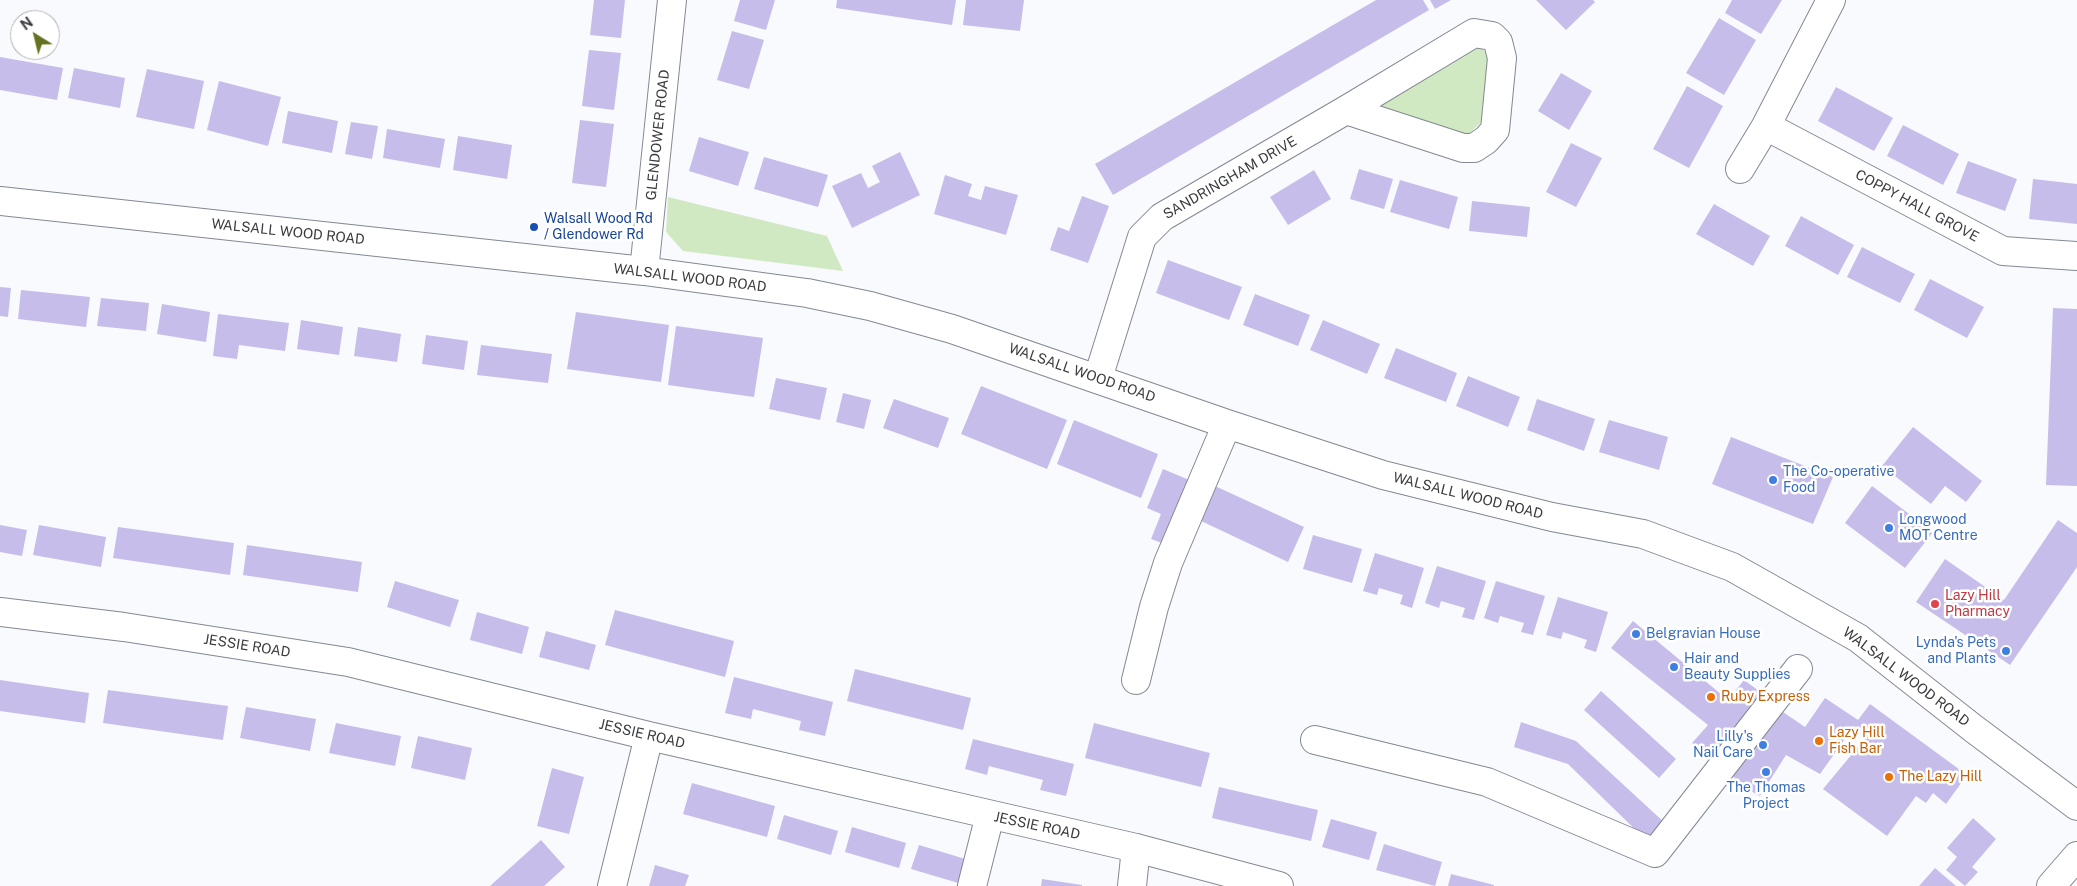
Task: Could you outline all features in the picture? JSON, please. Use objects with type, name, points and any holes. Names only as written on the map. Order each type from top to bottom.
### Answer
[{"type":"street","name":"GLENDOWER ROAD","points":[[644,271],[672,0]]},
{"type":"street","points":[[1740,169],[1766,126],[1831,0]]},
{"type":"street","name":"SANDRINGHAM DRIVE","points":[[1098,378],[1142,236],[1150,227],[1162,217],[1474,33],[1492,36],[1498,42],[1502,58],[1495,130],[1486,140],[1474,148],[1463,148],[1346,110]]},
{"type":"street","name":"COPPY HALL GROVE","points":[[1766,126],[2003,251],[2077,256]]},
{"type":"street","name":"WALSALL WOOD ROAD","points":[[0,201],[644,271],[807,293],[870,306],[952,329],[1227,424],[1383,475],[1552,517],[1642,534],[1732,567],[1858,638],[1974,729],[2077,806]]},
{"type":"street","points":[[1136,680],[1154,607],[1168,563],[1227,424]]},
{"type":"street","name":"JESSIE ROAD","points":[[0,612],[124,627],[348,662],[650,736],[1136,848],[1279,886]]},
{"type":"street","points":[[1315,740],[1487,782],[1655,853],[1798,669]]},
{"type":"street","points":[[612,886],[650,736]]},
{"type":"street","points":[[972,886],[990,815]]},
{"type":"street","points":[[1132,886],[1136,848]]},
{"type":"street","points":[[2051,886],[2077,856]]},
{"type":"green space","points":[[1475,43],[1492,57],[1485,119],[1466,136],[1381,111],[1377,102]]},
{"type":"green space","points":[[668,197],[827,236],[843,271],[683,251],[666,232]]},
{"type":"building","points":[[594,0],[625,0],[621,38],[590,35]]},
{"type":"building","points":[[740,0],[775,0],[766,30],[734,21]]},
{"type":"building","points":[[837,0],[956,0],[952,25],[836,8]]},
{"type":"building","points":[[966,0],[1024,0],[1020,31],[963,25]]},
{"type":"building","points":[[1376,0],[1423,0],[1429,10],[1113,195],[1095,164]]},
{"type":"building","points":[[1430,0],[1451,0],[1435,9]]},
{"type":"building","points":[[1536,0],[1593,0],[1595,2],[1566,30]]},
{"type":"building","points":[[1732,0],[1782,0],[1761,34],[1725,13]]},
{"type":"building","points":[[1719,18],[1756,40],[1724,95],[1686,73]]},
{"type":"building","points":[[732,31],[764,40],[749,89],[717,80]]},
{"type":"building","points":[[589,50],[621,53],[614,110],[582,106]]},
{"type":"building","points":[[0,57],[63,68],[57,100],[0,90]]},
{"type":"building","points":[[74,68],[125,78],[120,108],[68,98]]},
{"type":"building","points":[[147,69],[204,81],[194,129],[136,117]]},
{"type":"building","points":[[1561,73],[1592,91],[1569,130],[1538,111]]},
{"type":"building","points":[[219,81],[281,97],[268,146],[207,130]]},
{"type":"building","points":[[1687,86],[1723,106],[1689,168],[1653,149]]},
{"type":"building","points":[[1836,87],[1893,118],[1874,151],[1818,121]]},
{"type":"building","points":[[288,111],[338,121],[332,153],[282,143]]},
{"type":"building","points":[[580,120],[614,124],[606,187],[572,183]]},
{"type":"building","points":[[351,122],[378,126],[372,159],[345,154]]},
{"type":"building","points":[[1903,125],[1959,154],[1943,185],[1887,156]]},
{"type":"building","points":[[387,129],[445,139],[440,168],[383,158]]},
{"type":"building","points":[[458,136],[512,145],[507,179],[453,170]]},
{"type":"building","points":[[699,137],[749,152],[738,186],[689,171]]},
{"type":"building","points":[[1571,143],[1602,158],[1576,207],[1546,192]]},
{"type":"building","points":[[900,152],[920,195],[852,228],[832,186],[861,173],[868,188],[880,182],[872,166]]},
{"type":"building","points":[[764,157],[828,175],[818,207],[754,189]]},
{"type":"building","points":[[1968,161],[2017,179],[2005,211],[1956,193]]},
{"type":"building","points":[[1359,169],[1393,179],[1384,209],[1350,199]]},
{"type":"building","points":[[1314,170],[1331,199],[1288,225],[1270,197]]},
{"type":"building","points":[[945,175],[972,184],[968,196],[981,200],[985,186],[1018,195],[1006,235],[934,214]]},
{"type":"building","points":[[2033,179],[2077,184],[2077,224],[2029,219]]},
{"type":"building","points":[[1400,180],[1458,197],[1449,229],[1390,212]]},
{"type":"building","points":[[1082,196],[1109,206],[1088,263],[1050,250],[1058,227],[1069,231]]},
{"type":"building","points":[[1472,201],[1530,207],[1527,237],[1469,231]]},
{"type":"building","points":[[1714,204],[1770,236],[1753,266],[1696,234]]},
{"type":"building","points":[[1801,216],[1854,245],[1838,275],[1785,246]]},
{"type":"building","points":[[1862,247],[1915,274],[1900,303],[1847,277]]},
{"type":"building","points":[[1168,260],[1242,287],[1229,320],[1156,293]]},
{"type":"building","points":[[1930,279],[1984,307],[1967,338],[1914,310]]},
{"type":"building","points":[[0,287],[11,288],[8,317],[0,316]]},
{"type":"building","points":[[21,290],[90,297],[86,327],[18,319]]},
{"type":"building","points":[[1255,294],[1310,315],[1298,346],[1243,325]]},
{"type":"building","points":[[101,298],[149,303],[146,331],[97,326]]},
{"type":"building","points":[[162,304],[210,312],[206,342],[157,334]]},
{"type":"building","points":[[2053,308],[2077,309],[2077,486],[2046,485]]},
{"type":"building","points":[[576,312],[669,325],[661,382],[567,369]]},
{"type":"building","points":[[218,314],[289,323],[285,351],[239,345],[237,359],[213,356]]},
{"type":"building","points":[[301,320],[343,327],[339,355],[297,349]]},
{"type":"building","points":[[1323,320],[1380,344],[1367,374],[1310,350]]},
{"type":"building","points":[[676,326],[763,338],[754,397],[668,385]]},
{"type":"building","points":[[358,327],[401,334],[397,362],[354,356]]},
{"type":"building","points":[[426,335],[468,341],[464,370],[422,364]]},
{"type":"building","points":[[481,345],[552,354],[548,383],[477,375]]},
{"type":"building","points":[[1396,348],[1457,373],[1446,402],[1384,378]]},
{"type":"building","points":[[1468,376],[1520,397],[1508,427],[1456,406]]},
{"type":"building","points":[[776,378],[827,388],[820,420],[769,409]]},
{"type":"building","points":[[981,386],[1067,420],[1047,469],[961,434]]},
{"type":"building","points":[[843,393],[871,400],[864,429],[836,422]]},
{"type":"building","points":[[894,399],[949,418],[938,448],[883,428]]},
{"type":"building","points":[[1537,399],[1595,419],[1584,451],[1527,430]]},
{"type":"building","points":[[1074,420],[1158,454],[1141,498],[1057,464]]},
{"type":"building","points":[[1609,420],[1668,437],[1659,470],[1599,452]]},
{"type":"building","points":[[1913,427],[1982,481],[1966,502],[1945,486],[1931,504],[1882,466]]},
{"type":"building","name":"The Co-operative Food","points":[[1731,437],[1833,477],[1813,524],[1712,484]]},
{"type":"building","points":[[1163,469],[1194,482],[1167,545],[1151,539],[1161,514],[1147,508]]},
{"type":"building","points":[[1215,486],[1304,527],[1288,562],[1199,520]]},
{"type":"building","name":"Longwood MOT Centre","points":[[1872,486],[1933,532],[1905,568],[1845,523]]},
{"type":"building","points":[[2058,520],[2077,533],[2077,567],[2010,665],[1916,602],[1945,559],[2004,600]]},
{"type":"building","points":[[0,525],[27,530],[22,556],[0,552]]},
{"type":"building","points":[[39,525],[106,537],[101,567],[33,555]]},
{"type":"building","points":[[118,527],[234,543],[230,575],[113,558]]},
{"type":"building","points":[[1313,535],[1362,549],[1352,583],[1303,569]]},
{"type":"building","points":[[247,545],[362,562],[358,592],[243,575]]},
{"type":"building","points":[[1375,553],[1424,568],[1412,608],[1400,604],[1403,595],[1379,588],[1377,595],[1363,591]]},
{"type":"building","points":[[1437,566],[1486,581],[1474,620],[1462,617],[1465,608],[1441,601],[1439,608],[1425,603]]},
{"type":"building","points":[[395,581],[459,600],[450,627],[387,607]]},
{"type":"building","points":[[1496,581],[1545,596],[1533,635],[1521,632],[1524,623],[1500,616],[1498,623],[1484,618]]},
{"type":"building","points":[[1558,597],[1608,612],[1596,652],[1584,648],[1587,640],[1563,632],[1561,639],[1546,635]]},
{"type":"building","points":[[615,610],[734,641],[725,677],[605,645]]},
{"type":"building","points":[[477,612],[529,627],[522,654],[470,640]]},
{"type":"building","points":[[1633,621],[1728,700],[1744,680],[1770,699],[1718,766],[1692,743],[1708,725],[1611,648]]},
{"type":"building","points":[[546,631],[596,645],[589,670],[539,657]]},
{"type":"building","points":[[855,669],[971,698],[963,730],[847,701]]},
{"type":"building","points":[[734,677],[833,702],[825,736],[799,730],[801,721],[753,709],[751,719],[725,713]]},
{"type":"building","points":[[0,680],[89,693],[85,723],[0,711]]},
{"type":"building","points":[[108,690],[228,706],[223,740],[103,723]]},
{"type":"building","points":[[1601,691],[1676,759],[1659,778],[1584,710]]},
{"type":"building","points":[[1825,698],[1858,720],[1870,704],[1967,775],[1946,804],[1933,793],[1926,803],[1916,796],[1887,836],[1823,789],[1867,736],[1854,726],[1820,774],[1786,755],[1760,796],[1747,789],[1728,772],[1780,710],[1805,727]]},
{"type":"building","points":[[246,707],[316,719],[310,751],[240,738]]},
{"type":"building","points":[[1521,722],[1576,741],[1666,824],[1649,843],[1568,764],[1514,747]]},
{"type":"building","points":[[336,723],[401,736],[395,766],[329,753]]},
{"type":"building","points":[[1094,723],[1210,753],[1201,787],[1085,758]]},
{"type":"building","points":[[418,736],[472,748],[465,780],[411,768]]},
{"type":"building","points":[[973,739],[1074,764],[1066,796],[1040,790],[1043,780],[989,766],[987,775],[965,769]]},
{"type":"building","points":[[552,768],[584,777],[569,834],[537,826]]},
{"type":"building","points":[[692,783],[775,806],[767,837],[683,814]]},
{"type":"building","points":[[1219,787],[1318,810],[1311,841],[1212,818]]},
{"type":"building","points":[[784,815],[838,831],[831,855],[777,839]]},
{"type":"building","points":[[1973,818],[1996,839],[1972,867],[1978,872],[1965,886],[1946,870],[1957,857],[1947,848]]},
{"type":"building","points":[[1331,819],[1377,832],[1369,860],[1322,847]]},
{"type":"building","points":[[852,827],[906,843],[899,868],[845,852]]},
{"type":"building","points":[[541,840],[565,867],[544,886],[490,886]]},
{"type":"building","points":[[1384,844],[1442,862],[1435,886],[1376,870]]},
{"type":"building","points":[[919,845],[972,861],[965,885],[911,869]]},
{"type":"building","points":[[655,865],[689,875],[685,886],[649,886]]},
{"type":"building","points":[[1935,868],[1956,886],[1919,886]]},
{"type":"building","points":[[1451,874],[1494,885],[1494,886],[1448,886]]},
{"type":"building","points":[[1042,879],[1082,885],[1082,886],[1041,886]]},
{"type":"place","name":"Walsall Wood Rd / Glendower Rd","points":[[534,227]]},
{"type":"place","name":"The Co-operative Food","points":[[1773,480]]},
{"type":"place","name":"Longwood MOT Centre","points":[[1889,528]]},
{"type":"place","name":"Lazy Hill Pharmacy","points":[[1935,604]]},
{"type":"place","name":"Belgravian House","points":[[1636,634]]},
{"type":"place","name":"Lynda's Pets and Plants","points":[[2006,651]]},
{"type":"place","name":"Hair and Beauty Supplies","points":[[1674,667]]},
{"type":"place","name":"Ruby Express","points":[[1711,697]]},
{"type":"place","name":"Lazy Hill Fish Bar","points":[[1819,741]]},
{"type":"place","name":"Lilly's Nail Care","points":[[1763,745]]},
{"type":"place","name":"The Thomas Project","points":[[1766,772]]},
{"type":"place","name":"The Lazy Hill","points":[[1889,777]]}]
